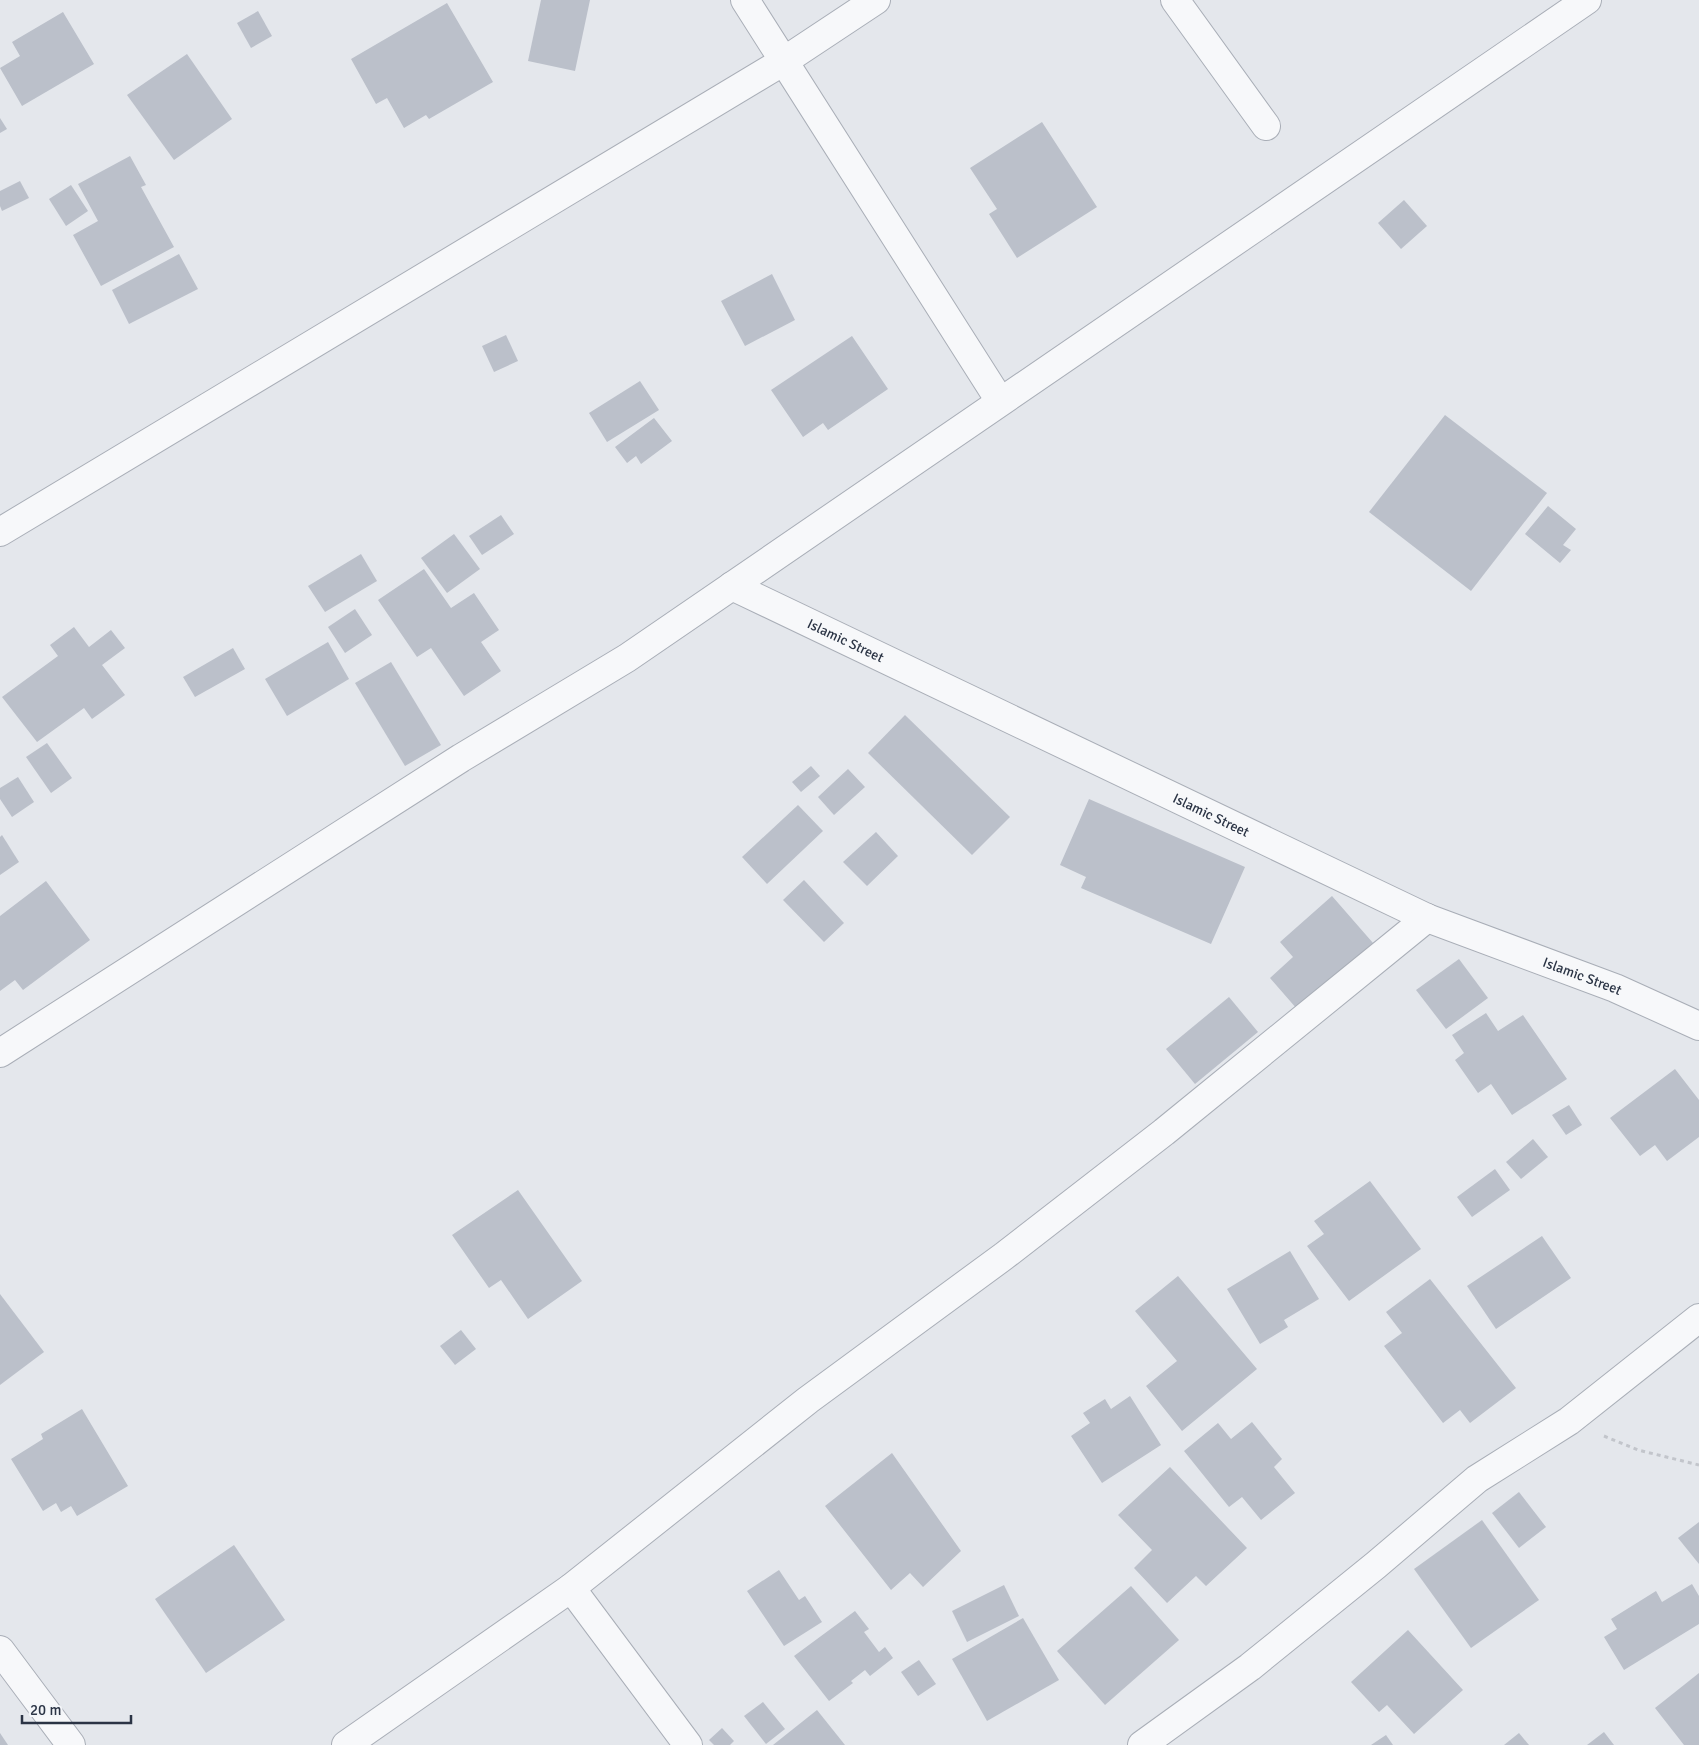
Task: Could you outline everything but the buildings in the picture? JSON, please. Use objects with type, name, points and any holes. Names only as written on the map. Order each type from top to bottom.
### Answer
[{"type":"street","points":[[745,0],[1000,401]]},
{"type":"street","points":[[0,532],[784,62],[876,0]]},
{"type":"street","points":[[1175,0],[1266,126]]},
{"type":"street","points":[[0,1053],[461,758],[627,658],[1587,0]]},
{"type":"street","name":"Islamic Street","points":[[732,586],[1427,918],[1616,988],[1699,1026]]},
{"type":"street","points":[[346,1745],[571,1588],[808,1400],[1004,1256],[1164,1132],[1427,918]]},
{"type":"street","points":[[1142,1745],[1250,1667],[1376,1565],[1477,1479],[1569,1421],[1699,1318]]},
{"type":"street","points":[[571,1588],[688,1745]]},
{"type":"street","points":[[1,1654],[71,1745]]},
{"type":"path","points":[[1569,1421],[1638,1450],[1699,1465]]}]
